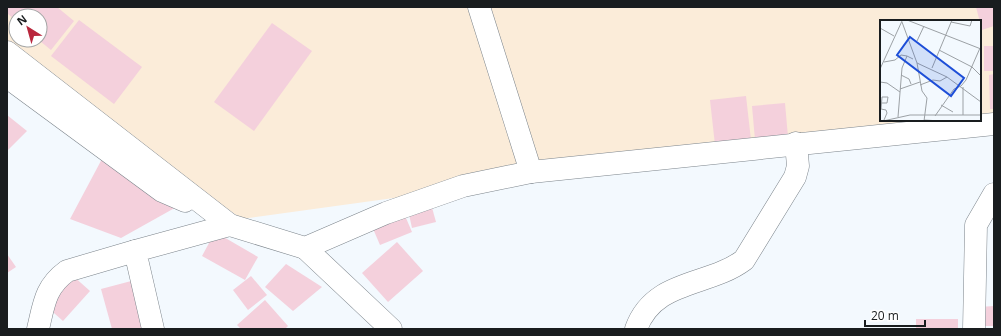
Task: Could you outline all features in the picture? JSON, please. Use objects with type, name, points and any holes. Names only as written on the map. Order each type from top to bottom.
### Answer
[{"type":"street","points":[[478,7],[531,172]]},
{"type":"street","points":[[7,52],[230,225],[305,248],[391,329]]},
{"type":"street","points":[[7,78],[162,191],[213,212]]},
{"type":"street","points":[[305,248],[386,213],[456,188],[531,172],[796,143],[994,124]]},
{"type":"street","points":[[636,329],[640,319],[649,305],[666,292],[733,268],[744,260],[795,177],[798,166],[796,143]]},
{"type":"street","points":[[974,329],[976,225],[994,194]]},
{"type":"street","points":[[38,329],[46,295],[59,277],[67,271],[230,225]]},
{"type":"street","points":[[135,251],[153,329]]},
{"type":"shaded area","points":[[7,7],[994,7],[994,123],[459,189],[242,219],[7,57]]},
{"type":"building","points":[[7,7],[57,7],[74,21],[51,50],[48,48],[48,8],[8,8],[8,14]]},
{"type":"building","points":[[976,7],[994,7],[994,26],[982,30],[981,20],[979,20]]},
{"type":"building","points":[[79,20],[142,67],[114,104],[51,56]]},
{"type":"building","points":[[272,23],[312,51],[254,131],[214,102]]},
{"type":"building","points":[[984,46],[994,46],[994,71],[984,71]]},
{"type":"building","points":[[994,74],[994,109],[990,109],[989,75]]},
{"type":"building","points":[[746,96],[751,140],[715,145],[710,100]]},
{"type":"building","points":[[785,103],[788,137],[755,140],[752,106]]},
{"type":"building","points":[[7,115],[27,131],[7,151]]},
{"type":"building","points":[[103,157],[180,205],[121,238],[70,219]]},
{"type":"building","points":[[431,204],[436,222],[412,228],[408,210]]},
{"type":"building","points":[[403,211],[412,232],[380,245],[371,224]]},
{"type":"building","points":[[215,232],[258,257],[245,280],[202,256]]},
{"type":"building","points":[[397,242],[423,271],[388,302],[362,273]]},
{"type":"building","points":[[7,254],[16,267],[7,273]]},
{"type":"building","points":[[286,264],[322,287],[293,311],[265,287]]},
{"type":"building","points":[[72,275],[90,291],[63,321],[45,305]]},
{"type":"building","points":[[251,276],[267,295],[248,310],[233,290]]},
{"type":"building","points":[[135,280],[148,329],[112,329],[101,289]]},
{"type":"building","points":[[265,300],[288,326],[285,329],[241,329],[237,325]]},
{"type":"building","points":[[994,306],[994,326],[980,326],[979,307]]},
{"type":"building","points":[[916,319],[958,319],[958,329],[916,329]]}]
